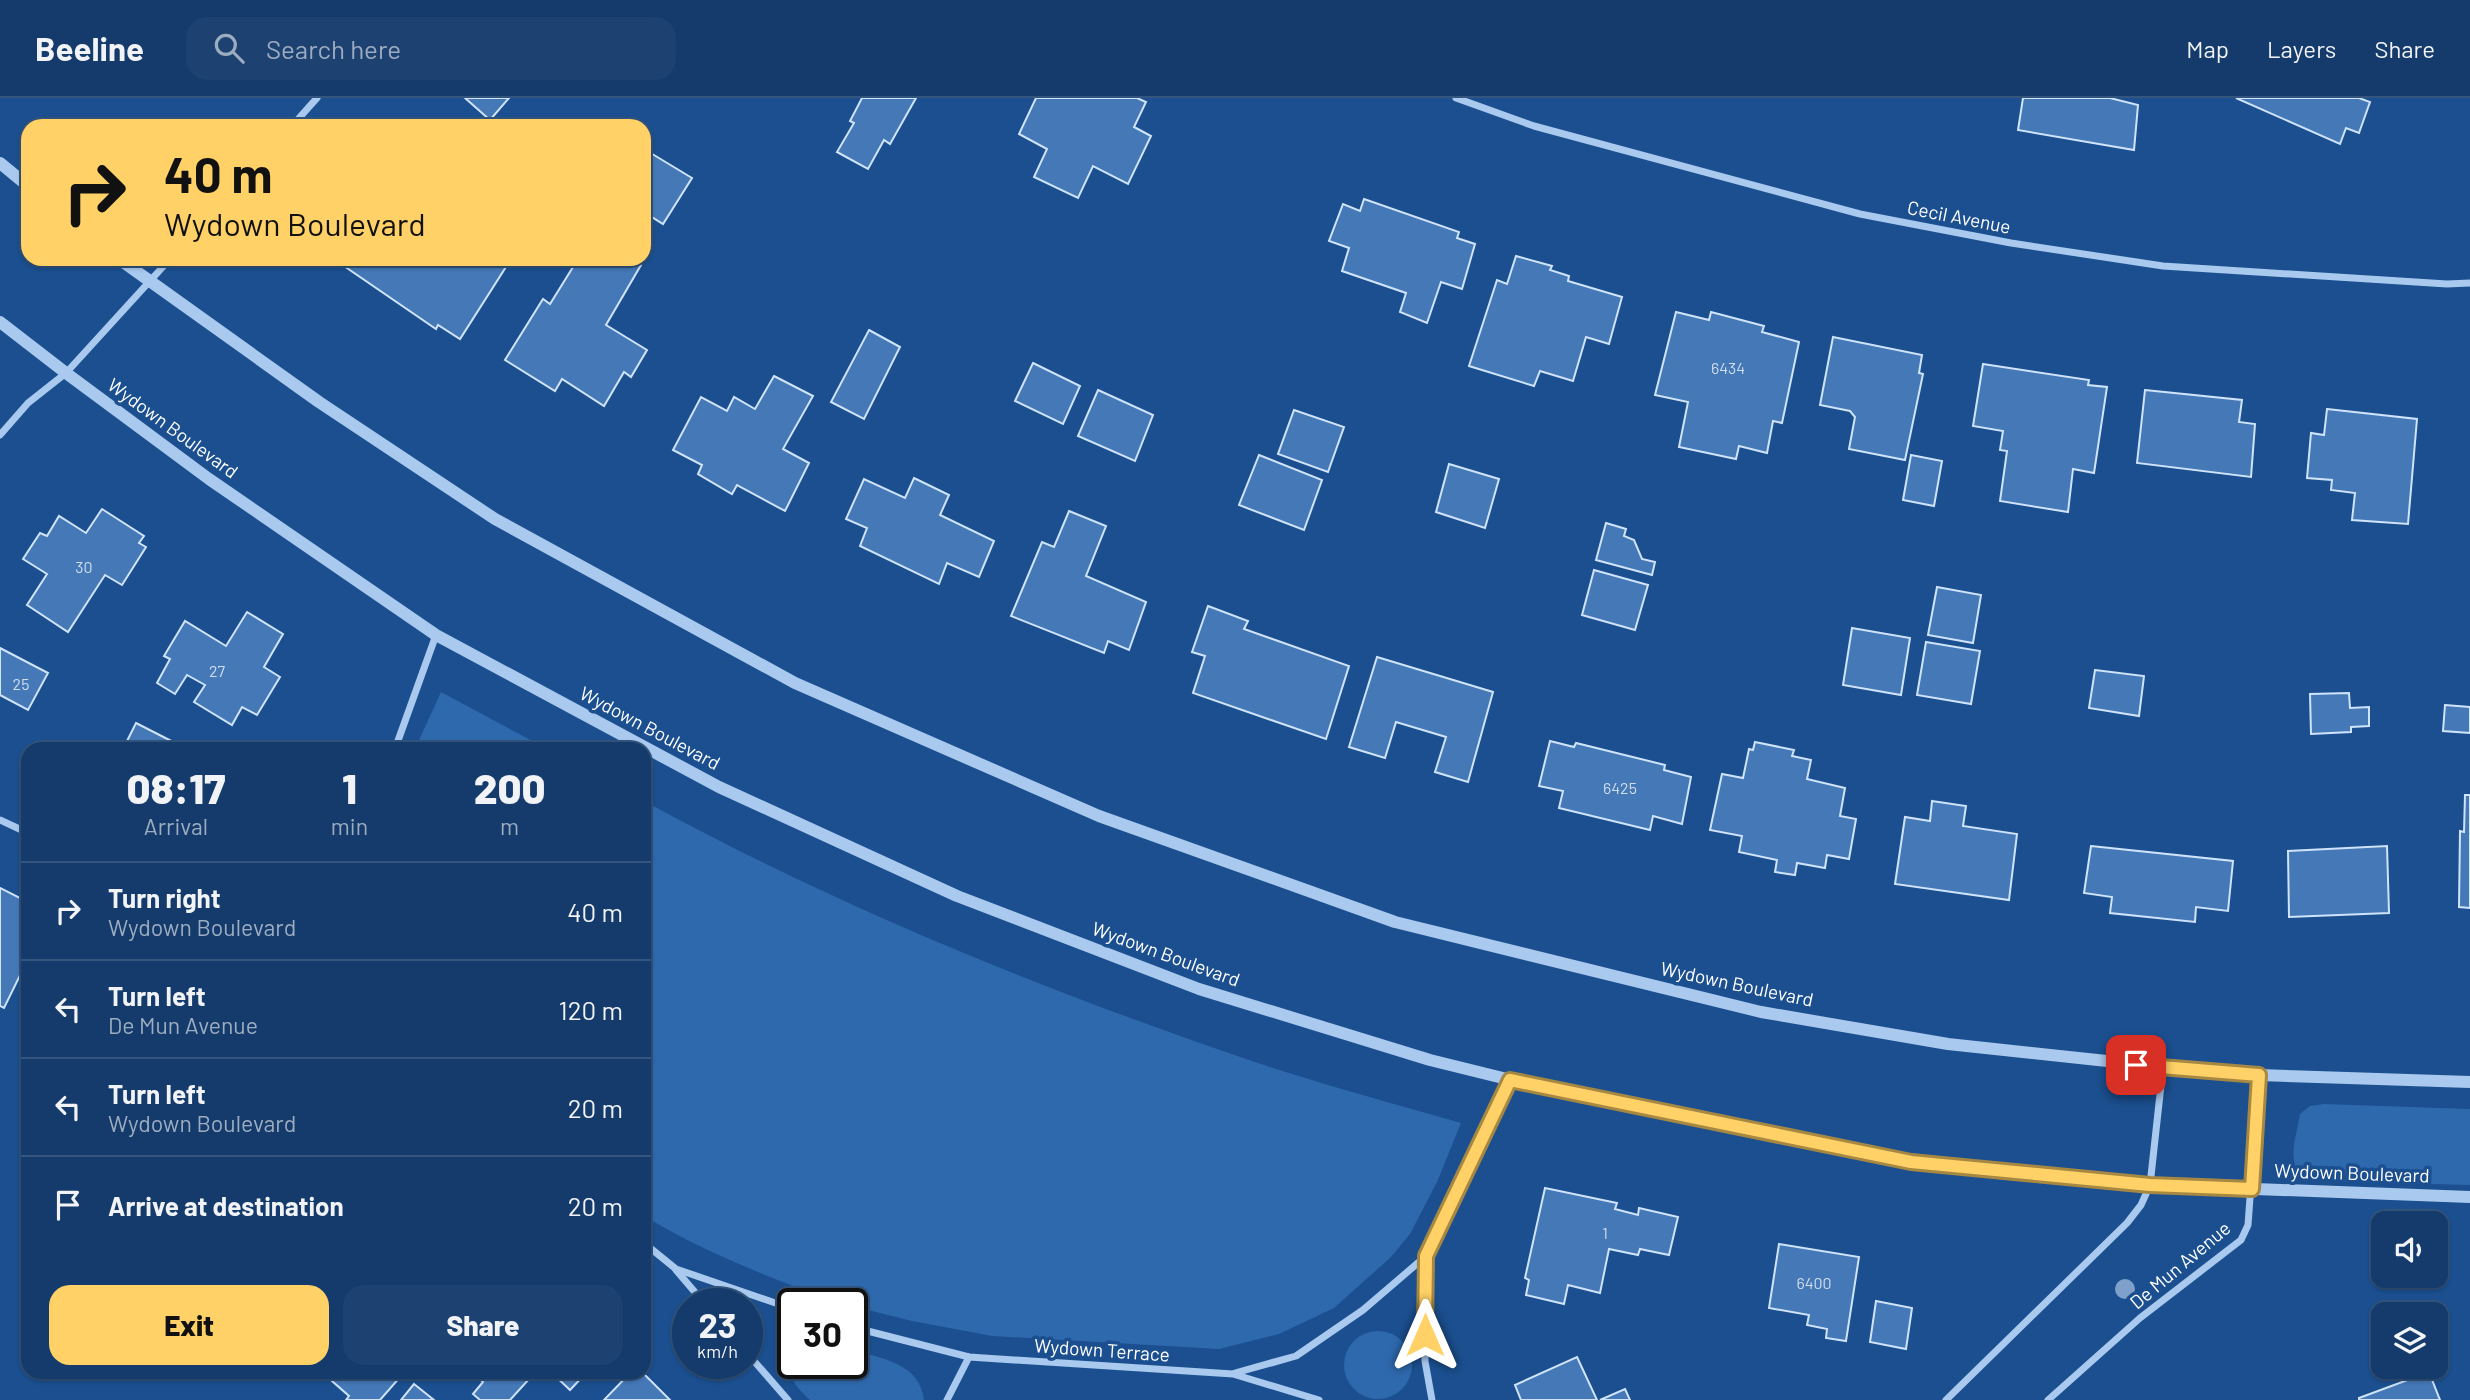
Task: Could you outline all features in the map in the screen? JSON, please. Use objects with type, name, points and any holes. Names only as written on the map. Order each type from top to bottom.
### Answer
[{"type":"street","points":[[298,119],[317,98]]},
{"type":"street","name":"Cecil Avenue","points":[[1456,98],[1534,126],[1860,215],[1997,240],[2163,266],[2447,284],[2470,283]]},
{"type":"street","points":[[0,163],[21,180]]},
{"type":"street","name":"Wydown Boulevard","points":[[129,266],[319,402],[495,519],[795,683],[1098,816],[1395,922],[1761,1012],[1948,1044],[2259,1075],[2470,1082]]},
{"type":"street","points":[[0,435],[28,403],[66,373],[164,266]]},
{"type":"street","name":"Wydown Boulevard","points":[[0,322],[209,479],[436,635],[635,742]]},
{"type":"street","points":[[398,742],[436,635]]},
{"type":"street","name":"Wydown Boulevard","points":[[651,750],[719,787],[957,896],[1199,989],[1430,1060],[1510,1080],[1911,1162],[2150,1185],[2470,1197]]},
{"type":"street","points":[[0,820],[21,830]]},
{"type":"street","points":[[1946,1400],[2127,1223],[2141,1205],[2150,1185],[2163,1067]]},
{"type":"street","name":"De Mun Avenue","points":[[2048,1400],[2140,1318],[2241,1240],[2248,1225],[2252,1189],[2259,1075]]},
{"type":"street","name":"Wydown Terrace","points":[[1233,1374],[1296,1356],[1363,1310],[1426,1256],[1510,1080]]},
{"type":"street","points":[[651,1249],[676,1269],[692,1288]]},
{"type":"street","name":"Wydown Terrace","points":[[1426,1256],[1425,1361],[1432,1400]]},
{"type":"street","points":[[676,1269],[777,1304]]},
{"type":"street","name":"Wydown Terrace","points":[[868,1331],[969,1357],[1233,1374],[1319,1400]]},
{"type":"street","points":[[947,1400],[969,1357]]},
{"type":"street","points":[[763,1371],[788,1400]]},
{"type":"shaded area","points":[[441,692],[534,742],[418,742]]},
{"type":"shaded area","points":[[651,805],[796,879],[1032,981],[1273,1068],[1461,1123],[1437,1182],[1410,1234],[1391,1257],[1334,1308],[1279,1334],[1219,1349],[992,1336],[912,1321],[868,1310],[868,1288],[798,1288],[682,1237],[651,1220]]},
{"type":"shaded area","points":[[2324,1104],[2470,1109],[2470,1185],[2313,1181],[2303,1176],[2297,1169],[2293,1153],[2300,1114],[2310,1106]]},
{"type":"shaded area","points":[[1378,1331],[1391,1334],[1402,1341],[1409,1352],[1412,1365],[1409,1378],[1402,1389],[1391,1396],[1378,1399],[1365,1396],[1354,1389],[1347,1378],[1344,1365],[1347,1352],[1354,1341],[1365,1334]]},
{"type":"shaded area","points":[[868,1355],[907,1370],[921,1388],[924,1400],[810,1400],[792,1379],[868,1379]]},
{"type":"building","points":[[465,98],[509,98],[489,119]]},
{"type":"building","points":[[862,98],[916,98],[890,144],[884,140],[868,169],[837,152],[854,123],[850,121]]},
{"type":"building","points":[[1036,98],[1137,98],[1146,102],[1134,127],[1151,136],[1128,184],[1093,166],[1078,198],[1034,177],[1047,149],[1019,134]]},
{"type":"building","points":[[2023,98],[2110,98],[2138,105],[2134,150],[2018,130]]},
{"type":"building","points":[[2236,98],[2359,98],[2370,102],[2359,133],[2346,128],[2340,144]]},
{"type":"building","points":[[651,153],[692,178],[663,224],[651,216]]},
{"type":"building","points":[[1364,199],[1459,232],[1457,238],[1475,244],[1462,289],[1441,282],[1427,323],[1400,312],[1406,293],[1342,271],[1349,248],[1329,241],[1343,204],[1360,211]]},
{"type":"building","points":[[1516,256],[1552,266],[1550,270],[1569,276],[1568,281],[1622,297],[1609,344],[1586,337],[1573,381],[1540,371],[1534,386],[1469,366],[1497,280],[1507,284]]},
{"type":"building","points":[[344,266],[507,266],[460,339],[438,325],[436,329]]},
{"type":"building","points":[[574,266],[640,266],[606,325],[647,350],[631,377],[624,372],[604,406],[562,379],[555,391],[505,360],[543,299],[550,304]]},
{"type":"building","points":[[1676,312],[1709,320],[1711,312],[1764,326],[1762,332],[1799,342],[1782,423],[1773,421],[1767,453],[1739,446],[1736,459],[1679,447],[1688,402],[1655,395]]},
{"type":"building","points":[[869,330],[900,347],[864,419],[831,402]]},
{"type":"building","points":[[1833,337],[1922,355],[1919,373],[1923,374],[1905,460],[1849,449],[1855,417],[1850,411],[1820,405]]},
{"type":"building","points":[[1033,363],[1080,386],[1063,424],[1015,401]]},
{"type":"building","points":[[1983,364],[2089,380],[2088,385],[2107,387],[2094,473],[2073,469],[2068,512],[2000,501],[2007,451],[2000,450],[2003,431],[1973,426]]},
{"type":"building","points":[[774,376],[813,396],[783,449],[809,463],[785,511],[737,485],[732,494],[698,474],[702,465],[673,450],[701,397],[727,411],[734,397],[755,409]]},
{"type":"building","points":[[1098,390],[1153,415],[1135,461],[1078,436]]},
{"type":"building","points":[[2145,390],[2242,400],[2239,422],[2255,424],[2251,477],[2137,463]]},
{"type":"building","points":[[2327,409],[2417,419],[2408,524],[2352,520],[2355,493],[2331,490],[2332,480],[2307,478],[2311,433],[2324,435]]},
{"type":"building","points":[[1294,410],[1344,427],[1328,472],[1278,454]]},
{"type":"building","points":[[1259,455],[1322,480],[1304,530],[1239,505]]},
{"type":"building","points":[[1911,455],[1942,461],[1934,506],[1903,500]]},
{"type":"building","points":[[1449,464],[1499,479],[1485,528],[1436,512]]},
{"type":"building","points":[[914,478],[949,495],[940,515],[994,541],[979,577],[947,563],[939,584],[860,546],[867,528],[846,519],[864,479],[905,498]]},
{"type":"building","points":[[102,509],[144,536],[139,543],[146,547],[122,585],[105,575],[68,632],[27,605],[47,574],[23,559],[40,533],[47,536],[59,516],[86,533]]},
{"type":"building","points":[[1069,511],[1106,526],[1086,576],[1146,602],[1129,650],[1108,641],[1104,653],[1011,616],[1042,542],[1054,547]]},
{"type":"building","points":[[1606,523],[1626,529],[1624,536],[1634,540],[1642,559],[1655,562],[1652,575],[1596,560]]},
{"type":"building","points":[[1594,570],[1648,585],[1635,630],[1582,615]]},
{"type":"building","points":[[1937,587],[1981,595],[1973,643],[1928,635]]},
{"type":"building","points":[[1208,606],[1248,621],[1244,629],[1349,666],[1326,739],[1193,693],[1205,656],[1192,652]]},
{"type":"building","points":[[247,612],[283,634],[264,667],[280,677],[257,715],[242,707],[232,725],[194,702],[205,685],[187,675],[175,694],[157,683],[170,659],[164,656],[185,621],[226,646]]},
{"type":"building","points":[[1852,628],[1910,638],[1901,695],[1843,685]]},
{"type":"building","points":[[1926,642],[1980,651],[1971,704],[1917,695]]},
{"type":"building","points":[[0,648],[48,673],[28,710],[0,695]]},
{"type":"building","points":[[1377,657],[1493,692],[1468,782],[1435,772],[1446,737],[1396,722],[1385,758],[1349,747]]},
{"type":"building","points":[[2095,670],[2144,676],[2139,716],[2089,708]]},
{"type":"building","points":[[2349,693],[2350,708],[2369,707],[2369,726],[2351,727],[2351,732],[2311,734],[2310,694]]},
{"type":"building","points":[[2445,705],[2470,707],[2470,733],[2443,731]]},
{"type":"building","points":[[136,723],[173,742],[126,742]]},
{"type":"building","points":[[1550,741],[1574,747],[1576,743],[1665,765],[1664,770],[1691,777],[1682,824],[1653,816],[1650,830],[1559,808],[1563,791],[1539,786]]},
{"type":"building","points":[[1755,742],[1794,750],[1792,756],[1811,760],[1807,779],[1845,788],[1840,816],[1856,819],[1849,859],[1827,855],[1825,868],[1797,863],[1795,875],[1775,872],[1777,860],[1739,852],[1742,836],[1710,830],[1722,774],[1743,778],[1749,749],[1753,750]]},
{"type":"building","points":[[2465,795],[2470,795],[2470,908],[2459,907],[2460,831],[2464,832]]},
{"type":"building","points":[[1932,801],[1966,806],[1963,826],[2017,834],[2009,900],[1895,884],[1905,817],[1930,821]]},
{"type":"building","points":[[2091,846],[2233,861],[2228,911],[2196,907],[2195,922],[2110,913],[2112,897],[2084,893]]},
{"type":"building","points":[[2387,846],[2389,913],[2289,917],[2288,851]]},
{"type":"building","points":[[0,888],[21,898],[21,973],[4,1008],[0,1006]]},
{"type":"building","points":[[1545,1188],[1617,1203],[1615,1209],[1638,1215],[1639,1208],[1678,1217],[1669,1255],[1640,1249],[1638,1255],[1609,1249],[1600,1293],[1568,1285],[1564,1304],[1526,1295],[1529,1280],[1525,1278]]},
{"type":"building","points":[[1779,1244],[1859,1257],[1846,1341],[1826,1338],[1827,1329],[1807,1325],[1809,1315],[1769,1308]]},
{"type":"building","points":[[1876,1301],[1912,1308],[1906,1349],[1870,1342]]},
{"type":"building","points":[[1577,1357],[1597,1400],[1521,1400],[1515,1385]]},
{"type":"building","points":[[398,1379],[380,1400],[346,1400],[349,1396],[332,1381]]},
{"type":"building","points":[[480,1379],[529,1379],[510,1400],[480,1400],[473,1394],[483,1382]]},
{"type":"building","points":[[558,1379],[580,1379],[570,1390]]},
{"type":"building","points":[[624,1379],[649,1379],[670,1400],[604,1400]]},
{"type":"building","points":[[2410,1379],[2432,1379],[2440,1400],[2359,1400]]},
{"type":"building","points":[[414,1384],[434,1400],[401,1400]]},
{"type":"building","points":[[1625,1389],[1630,1400],[1600,1400]]},
{"type":"route","points":[[1425,1335],[1426,1256],[1510,1080],[1911,1162],[2150,1185],[2252,1189],[2259,1075],[2136,1065]]}]
